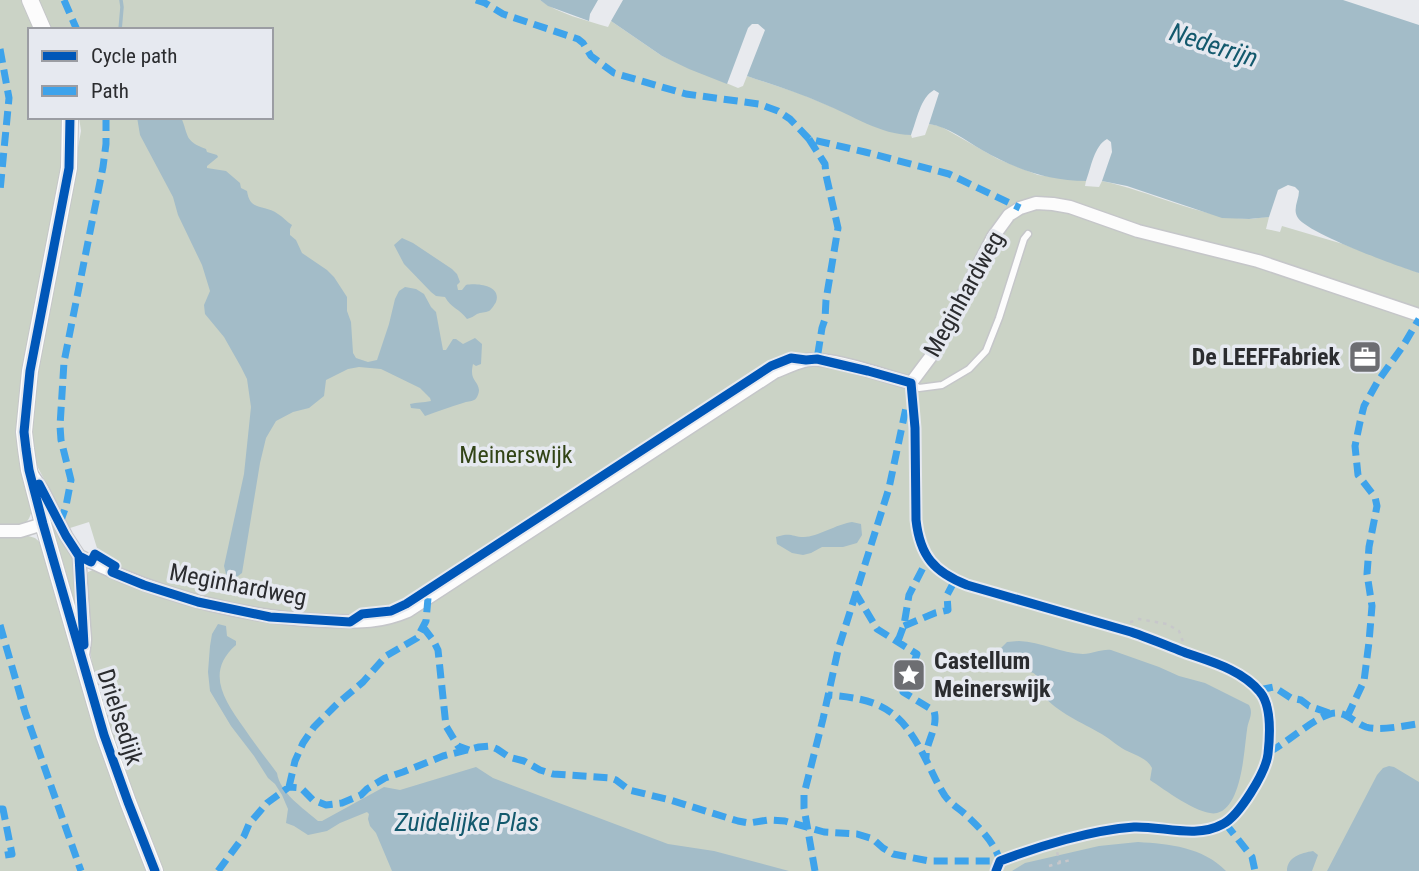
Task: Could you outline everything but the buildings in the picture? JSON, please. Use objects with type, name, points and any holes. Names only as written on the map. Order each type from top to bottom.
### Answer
[{"type":"street","points":[[30,0],[42,28]]},
{"type":"street","name":"Drielsedijk","points":[[70,119],[69,169],[30,371],[24,432],[29,470],[82,660],[112,758],[155,871]]},
{"type":"street","name":"Meginhardweg","points":[[79,556],[144,585],[198,602],[299,620],[350,622],[390,619],[408,611],[775,372],[806,360],[817,359],[911,383],[932,355],[993,237],[1009,215],[1036,203],[1070,207],[1138,231],[1258,261],[1419,315]]},
{"type":"street","points":[[29,470],[79,556],[85,640],[82,660]]},
{"type":"street","points":[[0,531],[20,531],[43,524]]},
{"type":"lane","points":[[911,383],[919,388],[942,384],[969,369],[986,351],[1028,234]]},
{"type":"path","points":[[1114,628],[1139,619],[1167,624],[1179,631],[1187,653]]},
{"type":"path","points":[[1100,624],[1131,632]]},
{"type":"path","points":[[1176,649],[1200,658]]},
{"type":"path","points":[[1044,846],[1068,840]]},
{"type":"path","points":[[1055,844],[1060,863]]},
{"type":"path","points":[[1049,866],[1070,860]]},
{"type":"green space","points":[[0,0],[24,0],[35,28],[28,28],[28,119],[64,119],[65,144],[56,211],[25,371],[31,513],[23,525],[0,528]]},
{"type":"green space","name":"Meinerswijk","points":[[37,0],[540,0],[564,13],[590,22],[608,27],[611,21],[662,56],[738,88],[743,86],[747,76],[801,94],[892,132],[911,135],[912,138],[925,135],[929,124],[940,126],[998,159],[1038,175],[1086,181],[1085,186],[1099,187],[1102,181],[1211,214],[1248,219],[1269,217],[1266,229],[1280,232],[1282,226],[1343,244],[1419,273],[1419,871],[162,871],[123,768],[93,676],[84,586],[88,572],[104,571],[89,522],[70,528],[36,464],[31,426],[32,400],[81,131],[79,119],[273,119],[273,28],[49,28]]},
{"type":"green space","points":[[43,495],[74,559],[80,630]]},
{"type":"green space","points":[[25,535],[42,544],[150,871],[0,871],[0,536]]},
{"type":"water","points":[[540,0],[598,0],[589,21],[548,6]]},
{"type":"water","name":"Nederrijn","points":[[623,0],[1343,0],[1419,25],[1419,273],[1354,249],[1305,225],[1298,218],[1296,211],[1299,191],[1288,185],[1278,190],[1269,217],[1222,218],[1127,186],[1102,181],[1112,152],[1111,142],[1107,139],[1096,152],[1086,181],[1058,179],[1019,168],[994,157],[950,131],[929,124],[939,93],[934,90],[922,104],[911,135],[878,128],[815,100],[747,76],[765,30],[758,24],[752,24],[748,28],[727,84],[662,56],[611,21]]},
{"type":"water","points":[[137,119],[182,119],[191,140],[207,152],[217,155],[207,168],[226,171],[247,191],[254,205],[273,211],[292,225],[290,235],[296,240],[302,253],[327,270],[347,297],[353,353],[356,358],[368,362],[377,360],[395,299],[405,287],[424,294],[436,312],[443,350],[446,350],[453,339],[463,344],[475,338],[482,344],[481,364],[473,364],[472,370],[479,390],[473,401],[425,416],[420,409],[411,408],[410,404],[431,401],[420,388],[381,369],[359,367],[348,369],[326,380],[324,396],[309,408],[293,412],[276,421],[266,438],[260,463],[242,573],[230,582],[224,566],[244,474],[251,407],[247,379],[224,337],[205,314],[204,305],[210,291],[202,265],[178,215],[173,197],[140,135]]},
{"type":"water","points":[[402,238],[452,269],[460,282],[457,285],[458,290],[470,284],[492,289],[497,296],[492,308],[467,319],[445,297],[436,296],[404,264],[394,245]]},
{"type":"water","points":[[852,522],[861,524],[862,535],[857,543],[843,547],[822,547],[803,555],[792,553],[777,544],[776,537],[809,536]]},
{"type":"water","name":"Zuidelijke Plas","points":[[218,624],[226,626],[227,636],[236,641],[236,645],[221,665],[220,676],[221,686],[230,707],[277,773],[287,794],[318,821],[384,787],[400,790],[476,767],[493,778],[668,844],[714,851],[789,871],[392,871],[376,833],[370,826],[367,812],[327,831],[308,835],[286,823],[288,809],[282,795],[231,726],[210,691],[210,646],[212,634]]},
{"type":"water","points":[[1019,641],[1083,654],[1111,650],[1205,683],[1249,705],[1251,714],[1240,777],[1232,800],[1225,809],[1210,813],[1183,802],[1150,780],[1152,768],[1147,762],[1059,710],[1040,691],[1039,679],[1034,674],[1007,668],[1002,661],[1001,648],[1007,642]]},
{"type":"water","points":[[1389,766],[1419,782],[1419,871],[1327,871],[1377,775]]},
{"type":"water","points":[[1138,842],[1185,848],[1207,857],[1226,871],[1012,871],[1025,863],[1099,846]]},
{"type":"water","points":[[1313,851],[1318,855],[1312,871],[1287,871],[1292,859]]},
{"type":"waterway","points":[[120,28],[121,0]]},
{"type":"marked path","points":[[64,0],[76,28]]},
{"type":"marked path","points":[[476,0],[503,14],[578,39],[591,56],[614,73],[686,94],[759,104],[790,119],[809,139],[949,174],[1020,208]]},
{"type":"marked path","points":[[0,49],[9,98],[0,191]]},
{"type":"marked path","points":[[60,523],[71,480],[60,426],[64,362],[103,167],[106,119]]},
{"type":"marked path","points":[[809,139],[825,164],[838,228],[817,359]]},
{"type":"marked path","points":[[1347,717],[1364,681],[1372,606],[1367,574],[1369,547],[1377,506],[1375,497],[1358,475],[1355,446],[1364,406],[1419,319]]},
{"type":"marked path","points":[[815,871],[804,794],[838,650],[889,488],[907,403]]},
{"type":"marked path","points":[[898,641],[904,625],[909,595],[928,558]]},
{"type":"marked path","points":[[904,626],[948,610],[947,595],[955,580]]},
{"type":"marked path","points":[[855,592],[877,629],[917,654],[903,692],[934,711],[935,723],[926,760]]},
{"type":"marked path","points":[[289,787],[295,761],[314,727],[363,682],[386,656],[417,638],[426,621],[428,598]]},
{"type":"marked path","points":[[0,625],[25,712],[81,871]]},
{"type":"marked path","points":[[423,627],[438,650],[446,726],[458,746],[469,750]]},
{"type":"marked path","points":[[1259,690],[1274,687],[1291,698],[1332,714]]},
{"type":"marked path","points":[[218,871],[244,836],[249,824],[267,803],[289,787],[301,788],[313,800],[326,805],[342,803],[361,795],[385,778],[443,756],[490,746],[509,757],[553,774],[611,778],[629,790],[738,821],[785,821],[824,832],[857,834],[873,839],[893,854],[929,861],[1000,861],[986,836],[945,796],[916,742],[898,718],[876,704],[828,695]]},
{"type":"marked path","points":[[1269,752],[1329,714],[1344,715],[1371,728],[1417,724]]},
{"type":"marked path","points":[[0,809],[3,809],[12,854],[0,856]]},
{"type":"marked path","points":[[1225,823],[1252,857],[1255,871]]},
{"type":"cycle path","points":[[70,119],[69,168],[30,371],[24,432],[29,470],[43,524],[104,735],[155,871]]},
{"type":"cycle path","points":[[79,556],[91,562],[95,554],[115,566],[112,572],[198,602],[270,617],[350,622],[362,614],[391,611],[406,604],[771,366],[791,358],[817,359],[911,383],[915,428],[916,520],[921,544],[937,568],[967,585],[1131,632],[1226,668],[1253,684],[1267,705],[1270,730],[1266,762],[1251,793],[1237,812],[1223,824],[1202,831],[1145,827],[1101,831],[1048,844],[1000,861],[996,871]]},
{"type":"cycle path","points":[[39,484],[79,556],[84,645]]},
{"type":"place","name":"De LEEFFabriek","points":[[1365,357]]},
{"type":"place","name":"Castellum Meinerswijk","points":[[909,675]]}]
